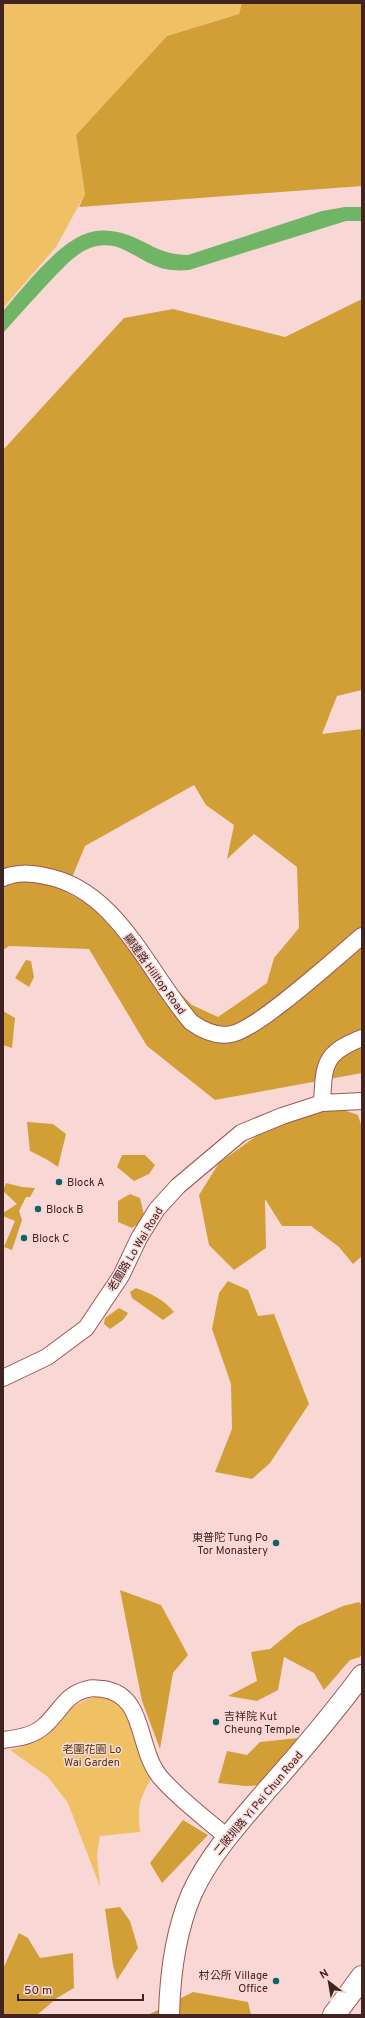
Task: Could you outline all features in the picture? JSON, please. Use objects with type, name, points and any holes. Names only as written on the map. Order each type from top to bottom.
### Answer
[{"type":"highway","points":[[334,2015],[362,1977]]},
{"type":"street","name":"顯達路 Hilltop Road","points":[[3,878],[12,874],[32,873],[69,882],[86,892],[110,912],[191,1022],[203,1031],[231,1034],[244,1029],[263,1018],[362,936]]},
{"type":"street","points":[[322,1103],[324,1071],[334,1051],[362,1038]]},
{"type":"street","name":"老圍路 Lo Wai Road","points":[[3,1378],[47,1357],[86,1328],[121,1276],[139,1238],[157,1209],[171,1192],[241,1133],[282,1116],[322,1103],[362,1101]]},
{"type":"street","name":"二陂圳路 Yi Pei Chun Road","points":[[169,2015],[170,1984],[174,1952],[185,1911],[202,1875],[227,1837],[335,1711],[362,1675]]},
{"type":"street","points":[[3,1740],[20,1738],[34,1733],[46,1725],[74,1693],[90,1688],[118,1692],[127,1700],[134,1710],[147,1754],[160,1778],[227,1837]]},
{"type":"green space","points":[[3,3],[242,3],[239,14],[167,36],[76,135],[85,194],[56,247],[3,308]]},
{"type":"green space","name":"老圍花園 Lo Wai Garden","points":[[106,1694],[125,1704],[142,1758],[151,1779],[141,1799],[139,1810],[140,1832],[100,1836],[97,1855],[100,1887],[68,1803],[48,1777],[10,1750],[19,1748],[40,1738],[50,1731],[61,1717],[78,1704],[88,1699]]},
{"type":"shaded area","points":[[242,3],[362,3],[362,186],[79,207],[85,194],[76,135],[167,36],[239,14]]},
{"type":"shaded area","points":[[345,207],[362,207],[362,221],[346,221],[189,270],[168,270],[160,268],[115,246],[106,245],[91,248],[78,254],[64,266],[3,333],[3,311],[30,279],[63,247],[74,239],[90,232],[108,231],[122,233],[169,253],[188,255],[322,211]]},
{"type":"shaded area","points":[[362,299],[362,690],[337,696],[322,734],[362,729],[362,1073],[215,1100],[147,1046],[89,949],[9,946],[3,950],[3,450],[124,318],[173,309],[285,337]],"holes":[[[194,785],[206,805],[234,825],[227,859],[254,834],[297,867],[299,928],[274,958],[267,983],[218,1017],[192,1005],[95,908],[66,892],[85,846]]]},
{"type":"shaded area","points":[[26,960],[31,961],[34,977],[29,987],[15,978]]},
{"type":"shaded area","points":[[3,1011],[15,1018],[12,1048],[3,1045]]},
{"type":"shaded area","points":[[309,1098],[358,1115],[362,1128],[362,1256],[353,1264],[339,1247],[311,1226],[282,1226],[265,1199],[266,1248],[234,1270],[209,1245],[199,1195],[219,1163]]},
{"type":"shaded area","points":[[27,1122],[53,1124],[66,1134],[58,1167],[30,1151]]},
{"type":"shaded area","points":[[122,1155],[145,1155],[155,1165],[149,1174],[134,1181],[117,1167]]},
{"type":"shaded area","points":[[6,1183],[22,1187],[35,1188],[30,1197],[26,1197],[19,1211],[22,1220],[12,1250],[4,1247],[15,1221],[3,1216],[3,1213],[17,1204],[3,1191]]},
{"type":"shaded area","points":[[130,1194],[140,1198],[145,1219],[132,1228],[118,1222],[118,1201]]},
{"type":"shaded area","points":[[228,1281],[248,1290],[258,1316],[274,1314],[309,1404],[270,1463],[252,1479],[215,1472],[232,1429],[231,1384],[212,1329],[219,1293]]},
{"type":"shaded area","points":[[136,1288],[157,1297],[174,1312],[163,1320],[132,1298],[130,1292]]},
{"type":"shaded area","points":[[119,1308],[128,1313],[123,1320],[110,1329],[104,1324],[105,1318]]},
{"type":"shaded area","points":[[120,1590],[161,1605],[188,1655],[173,1673],[160,1749],[142,1701]]},
{"type":"shaded area","points":[[359,1602],[362,1605],[362,1653],[360,1657],[350,1660],[324,1690],[314,1673],[284,1657],[278,1690],[257,1701],[228,1696],[257,1681],[251,1652],[270,1649],[298,1626],[343,1606]]},
{"type":"shaded area","points":[[298,1738],[268,1785],[245,1786],[218,1783],[227,1751],[247,1755],[260,1742]]},
{"type":"shaded area","points":[[183,1820],[208,1835],[162,1883],[150,1863]]},
{"type":"shaded area","points":[[120,1907],[130,1921],[138,1948],[117,1980],[113,1965],[105,1909]]},
{"type":"shaded area","points":[[19,1933],[28,1938],[40,1958],[73,1953],[74,1988],[57,1998],[37,2015],[3,2015],[3,1969]]},
{"type":"shaded area","points":[[193,1992],[248,2002],[251,2015],[148,2015]]},
{"type":"place","name":"Block A","points":[[59,1182]]},
{"type":"place","name":"Block B","points":[[38,1209]]},
{"type":"place","name":"Block C","points":[[24,1238]]},
{"type":"place","name":"東普陀 Tung Po Tor Monastery","points":[[276,1543]]},
{"type":"place","name":"吉祥院 Kut Cheung Temple","points":[[216,1722]]},
{"type":"place","name":"村公所 Village Office","points":[[276,1981]]}]
